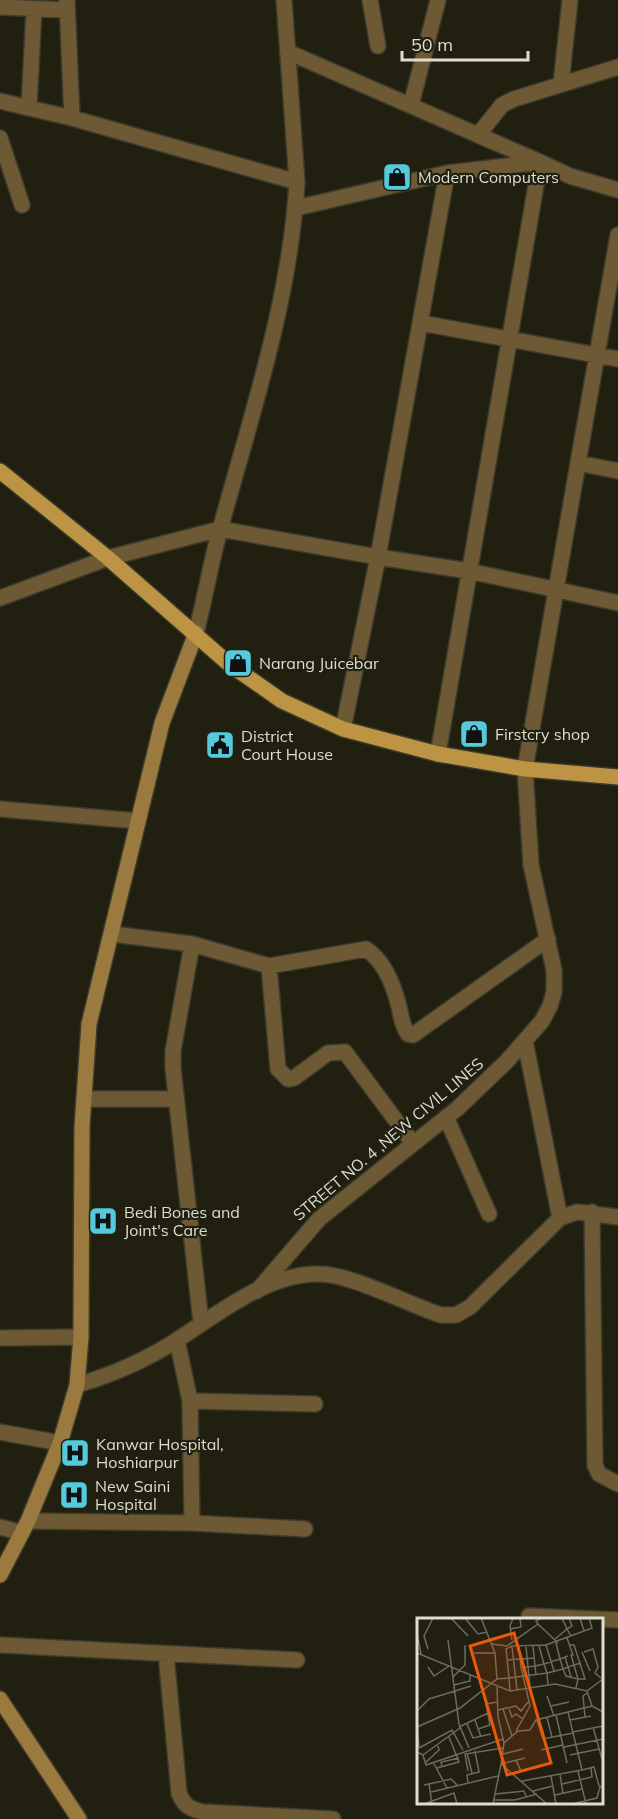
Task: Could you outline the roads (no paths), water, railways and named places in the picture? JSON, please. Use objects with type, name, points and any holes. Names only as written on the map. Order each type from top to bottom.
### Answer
[{"type":"main road","points":[[0,471],[108,558],[229,664],[282,701],[343,729],[438,754],[525,769],[618,777]]},
{"type":"main road","points":[[0,1575],[25,1527],[60,1443],[77,1385],[81,1337],[82,1127],[89,1024],[162,723],[196,633]]},
{"type":"main road","points":[[0,1699],[79,1819]]},
{"type":"street","points":[[196,633],[220,529],[271,348],[296,208],[297,182],[284,0]]},
{"type":"street","points":[[370,0],[378,46]]},
{"type":"street","points":[[411,105],[438,0]]},
{"type":"street","points":[[561,84],[570,0]]},
{"type":"street","points":[[0,8],[34,9],[67,5],[72,118]]},
{"type":"street","points":[[28,108],[34,9]]},
{"type":"street","points":[[288,52],[570,176],[618,190]]},
{"type":"street","points":[[478,135],[501,105],[618,67]]},
{"type":"street","points":[[0,101],[72,118],[297,182]]},
{"type":"street","points":[[0,138],[22,205]]},
{"type":"street","points":[[296,208],[447,172],[540,162]]},
{"type":"street","points":[[438,754],[540,162]]},
{"type":"street","points":[[343,729],[378,557],[447,172]]},
{"type":"street","name":"STREET NO. 4 ,NEW CIVIL LINES","points":[[257,1291],[319,1219],[446,1117],[507,1061],[542,1021],[554,992],[554,970],[531,865],[525,769],[618,235]]},
{"type":"street","points":[[421,323],[618,359]]},
{"type":"street","points":[[578,463],[618,471]]},
{"type":"street","points":[[0,598],[108,558],[220,529],[469,571],[618,603]]},
{"type":"street","points":[[0,809],[138,822]]},
{"type":"street","points":[[112,934],[192,944],[269,966],[366,950],[380,960],[398,1003],[404,1028],[408,1034],[413,1035],[548,939]]},
{"type":"street","points":[[192,944],[173,1051],[174,1099],[201,1323]]},
{"type":"street","points":[[269,966],[279,1069],[282,1076],[288,1079],[294,1078],[328,1053],[345,1052],[412,1142]]},
{"type":"street","points":[[525,1041],[560,1218],[577,1212],[592,1212],[618,1217]]},
{"type":"street","points":[[85,1099],[174,1099]]},
{"type":"street","points":[[446,1117],[489,1214]]},
{"type":"street","points":[[592,1212],[595,1465],[599,1474],[618,1484]]},
{"type":"street","name":"STREET NO. 4 ,NEW CIVIL LINES","points":[[77,1385],[107,1376],[177,1340],[201,1323],[257,1291],[303,1275],[321,1274],[339,1277],[441,1315],[456,1315],[470,1307],[560,1218]]},
{"type":"street","points":[[0,1338],[81,1337]]},
{"type":"street","points":[[177,1340],[190,1401],[192,1522]]},
{"type":"street","points":[[190,1401],[315,1404]]},
{"type":"street","points":[[0,1432],[60,1443]]},
{"type":"street","points":[[0,1527],[192,1522],[305,1530]]},
{"type":"street","points":[[529,1616],[574,1618]]},
{"type":"street","points":[[603,1619],[618,1620]]},
{"type":"street","points":[[0,1645],[297,1660]]},
{"type":"street","points":[[166,1654],[179,1793],[183,1803],[191,1809],[227,1815],[333,1819]]},
{"type":"place","name":"Modern Computers","points":[[397,177]]},
{"type":"place","name":"Narang Juicebar","points":[[238,663]]},
{"type":"place","name":"Firstcry shop","points":[[474,734]]},
{"type":"place","name":"District Court House","points":[[220,745]]},
{"type":"place","name":"Bedi Bones and Joint's Care","points":[[103,1221]]},
{"type":"place","name":"Kanwar Hospital, Hoshiarpur","points":[[75,1453]]},
{"type":"place","name":"New Saini Hospital","points":[[74,1495]]}]
